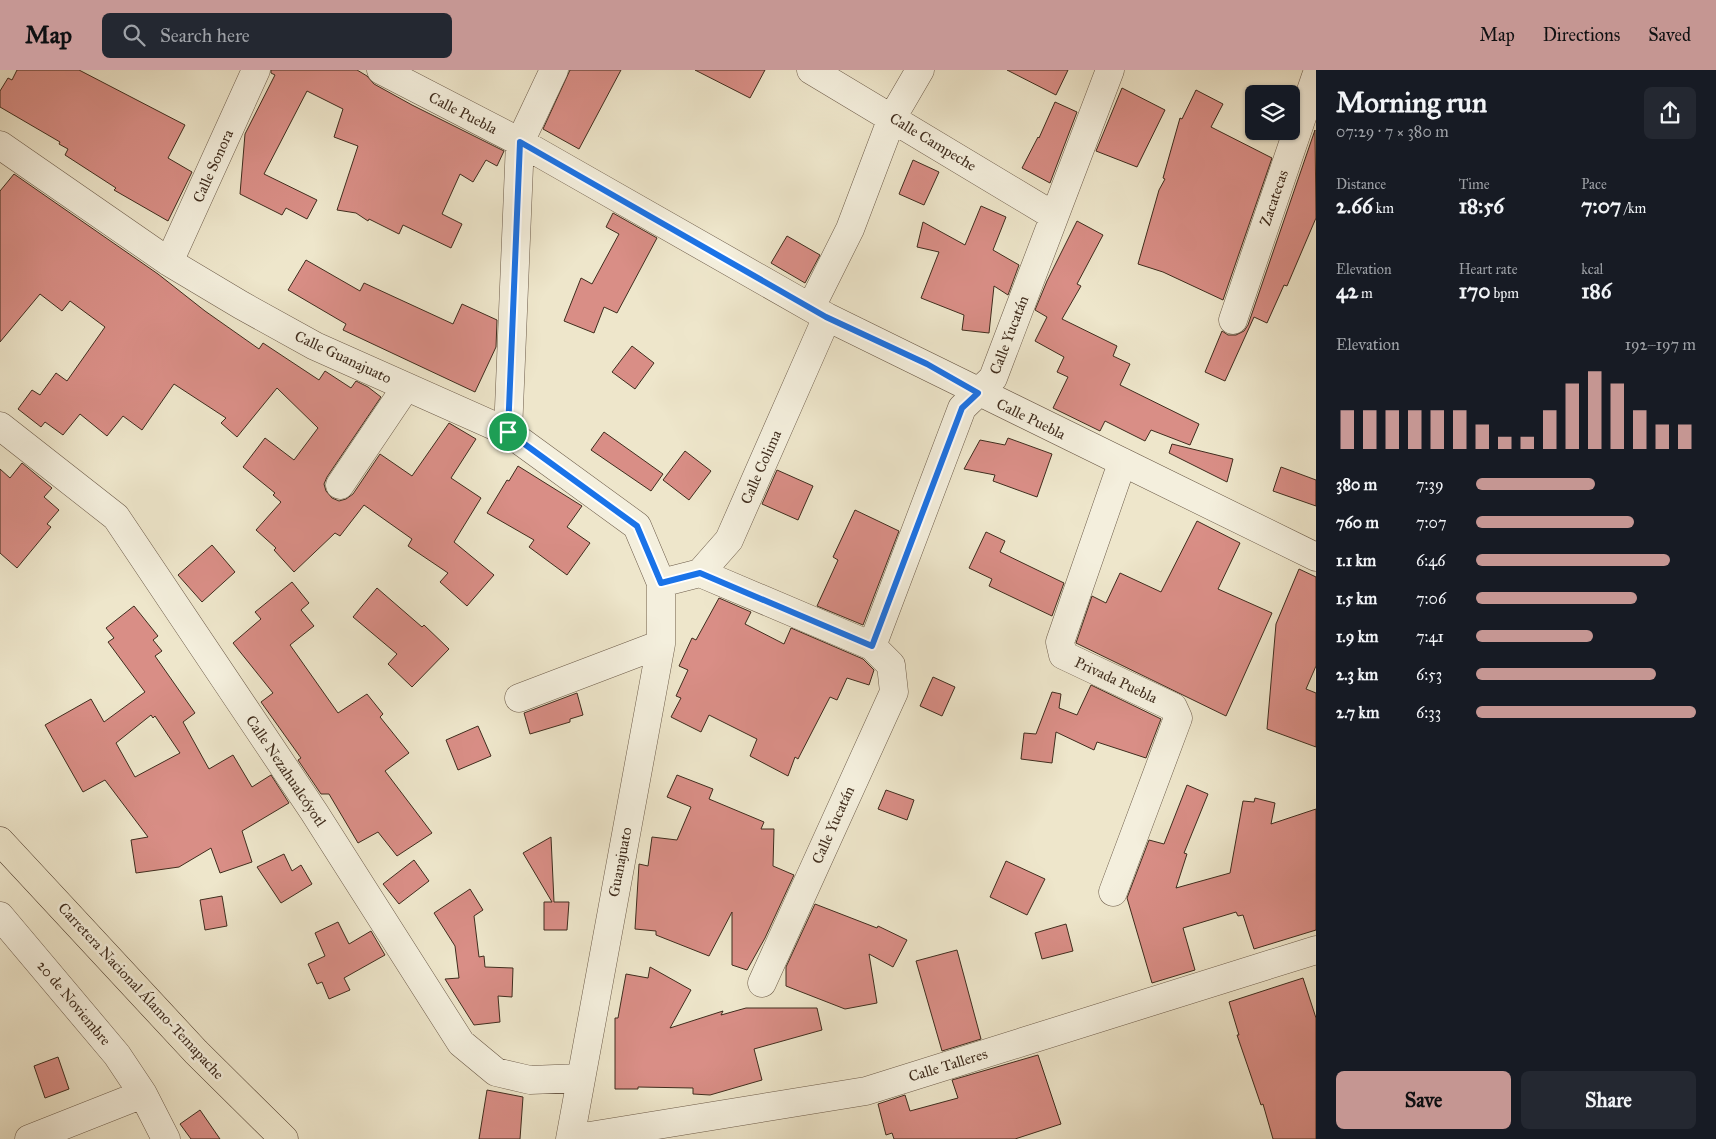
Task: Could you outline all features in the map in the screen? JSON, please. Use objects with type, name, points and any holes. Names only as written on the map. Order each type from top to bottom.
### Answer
[{"type":"main road","name":"Carretera Nacional Álamo-Temapache","points":[[0,841],[196,1052],[284,1139]]},
{"type":"street","name":"Calle Sonora","points":[[169,262],[256,70]]},
{"type":"street","name":"Calle Puebla","points":[[381,70],[520,142],[819,312],[927,364],[978,393],[1316,558]]},
{"type":"street","points":[[508,432],[520,142],[554,70]]},
{"type":"street","name":"Calle Campeche","points":[[811,70],[1054,216]]},
{"type":"street","name":"Calle Colima","points":[[700,573],[729,540],[819,312],[892,118],[920,70]]},
{"type":"street","name":"Calle Yucatán","points":[[762,983],[894,692],[882,655],[962,408],[993,378],[1110,70]]},
{"type":"street","name":"Zacatecas","points":[[1232,320],[1316,76]]},
{"type":"street","name":"Calle Guanajuato","points":[[0,145],[169,262],[315,346],[508,432],[637,526],[661,583]]},
{"type":"street","points":[[340,485],[406,387]]},
{"type":"street","name":"Calle Nezahualcóyotl","points":[[0,426],[116,517],[314,812],[460,1043],[496,1072],[530,1080],[580,1078]]},
{"type":"street","name":"Privada Puebla","points":[[1113,892],[1178,718],[1173,707],[1063,655],[1060,642],[1122,463]]},
{"type":"street","points":[[661,583],[700,573],[882,655]]},
{"type":"street","name":"Guanajuato","points":[[570,1139],[661,644],[661,583]]},
{"type":"street","points":[[520,698],[661,644]]},
{"type":"street","name":"20 de Noviembre","points":[[0,916],[117,1055],[143,1094],[166,1139]]},
{"type":"street","name":"Calle Talleres","points":[[570,1139],[616,1136],[866,1091],[1316,950]]},
{"type":"street","points":[[29,1139],[143,1094]]},
{"type":"building","points":[[17,70],[79,70],[185,125],[168,158],[192,172],[168,221],[114,190],[116,188],[65,155],[68,149],[59,144],[60,142],[0,107],[0,91],[8,78],[12,80]]},
{"type":"building","points":[[271,70],[357,70],[367,76],[374,84],[412,105],[504,151],[497,166],[486,160],[473,182],[460,174],[442,214],[462,224],[451,248],[403,225],[399,234],[369,219],[368,221],[356,213],[337,210],[358,146],[334,137],[343,109],[307,91],[264,174],[317,200],[307,219],[286,208],[282,215],[240,194],[245,134],[275,75],[271,73]]},
{"type":"building","points":[[570,70],[621,70],[579,149],[543,129]]},
{"type":"building","points":[[695,70],[765,70],[750,98]]},
{"type":"building","points":[[1007,70],[1068,70],[1056,95]]},
{"type":"building","points":[[1122,88],[1165,110],[1137,167],[1096,151]]},
{"type":"building","points":[[1196,90],[1223,104],[1211,127],[1272,158],[1223,300],[1163,272],[1138,264],[1159,190],[1165,179],[1163,178],[1180,118],[1182,119]]},
{"type":"building","points":[[1055,102],[1077,112],[1050,183],[1022,168],[1039,138]]},
{"type":"building","points":[[1315,130],[1316,218],[1287,286],[1284,285],[1267,323],[1254,317],[1225,381],[1205,372],[1222,331],[1228,335],[1236,335],[1244,331],[1248,325]]},
{"type":"building","points":[[913,160],[939,172],[924,205],[899,194]]},
{"type":"building","points":[[14,174],[158,274],[205,311],[259,349],[263,343],[319,380],[325,371],[351,388],[356,381],[381,397],[327,477],[324,484],[326,491],[332,498],[339,501],[353,494],[380,454],[412,476],[449,423],[476,439],[451,478],[481,498],[454,542],[494,575],[467,606],[440,582],[448,573],[408,546],[412,539],[364,505],[340,536],[335,533],[294,572],[274,550],[276,548],[256,530],[281,502],[273,495],[275,493],[243,467],[265,438],[294,460],[318,428],[277,388],[237,437],[221,423],[226,418],[174,384],[142,430],[123,416],[107,436],[80,414],[63,435],[45,422],[41,427],[18,409],[32,390],[40,395],[56,373],[67,381],[105,327],[70,301],[62,311],[40,294],[0,342],[0,191]]},
{"type":"building","points":[[981,206],[1006,217],[993,250],[1019,265],[1008,295],[994,286],[989,333],[962,330],[964,315],[921,298],[939,252],[917,247],[923,222],[965,245]]},
{"type":"building","points":[[613,213],[657,238],[617,313],[604,307],[594,333],[564,321],[581,278],[592,284],[619,234],[606,227]]},
{"type":"building","points":[[1077,221],[1103,235],[1077,284],[1081,286],[1062,319],[1117,346],[1113,356],[1130,364],[1120,385],[1199,424],[1190,445],[1151,430],[1145,441],[1105,421],[1100,431],[1053,408],[1068,377],[1057,372],[1064,357],[1035,341],[1047,317],[1035,310],[1047,281]]},
{"type":"building","points":[[787,236],[820,255],[805,283],[771,263]]},
{"type":"building","points":[[306,260],[360,291],[364,283],[453,324],[462,304],[497,320],[496,347],[475,392],[343,330],[346,324],[288,290]]},
{"type":"building","points":[[632,346],[654,363],[635,389],[612,372]]},
{"type":"building","points":[[604,432],[663,474],[651,491],[591,450]]},
{"type":"building","points":[[1008,438],[1052,454],[1037,497],[993,481],[995,475],[964,469],[980,440],[1005,445]]},
{"type":"building","points":[[1172,444],[1233,459],[1227,482],[1169,453]]},
{"type":"building","points":[[685,451],[711,471],[689,500],[663,480]]},
{"type":"building","points":[[22,463],[52,488],[44,497],[59,510],[47,524],[51,527],[17,568],[0,553],[0,469],[10,478]]},
{"type":"building","points":[[518,466],[582,506],[567,527],[590,543],[567,575],[529,547],[534,540],[487,513]]},
{"type":"building","points":[[1281,467],[1316,480],[1316,506],[1273,491]]},
{"type":"building","points":[[777,470],[813,486],[798,520],[762,504]]},
{"type":"building","points":[[855,510],[899,531],[863,625],[817,606],[838,560],[833,557]]},
{"type":"building","points":[[1197,521],[1240,543],[1218,589],[1272,613],[1226,716],[1076,643],[1092,596],[1106,603],[1120,573],[1161,592]]},
{"type":"building","points":[[986,532],[1005,541],[1000,552],[1064,583],[1052,616],[989,586],[992,579],[969,568]]},
{"type":"building","points":[[212,545],[235,572],[202,602],[178,575]]},
{"type":"building","points":[[1299,569],[1316,577],[1316,666],[1306,689],[1316,693],[1316,747],[1267,729],[1276,624]]},
{"type":"building","points":[[292,582],[309,603],[301,610],[314,626],[290,645],[338,713],[367,694],[383,714],[380,717],[409,753],[385,771],[432,833],[397,856],[378,832],[358,843],[329,794],[321,794],[298,760],[301,758],[261,702],[273,693],[233,643],[261,619],[255,612]]},
{"type":"building","points":[[377,588],[422,627],[424,625],[449,649],[412,687],[388,664],[397,654],[353,617]]},
{"type":"building","points":[[719,598],[751,612],[745,624],[784,644],[791,628],[863,659],[874,670],[869,685],[847,678],[837,700],[830,697],[798,759],[795,757],[788,776],[750,756],[757,739],[709,715],[701,732],[671,717],[681,698],[676,696],[688,670],[679,666],[692,638],[696,640]]},
{"type":"building","points":[[134,606],[158,636],[153,640],[162,651],[155,656],[195,713],[183,722],[209,769],[233,755],[252,787],[271,775],[289,803],[242,831],[252,862],[220,873],[211,848],[179,867],[136,873],[131,840],[148,837],[105,780],[83,792],[45,725],[91,699],[104,722],[145,692],[108,642],[114,638],[106,628]],"holes":[[[151,715],[153,718],[155,716],[180,753],[135,777],[116,743]]]},
{"type":"building","points":[[933,677],[955,687],[942,716],[920,706]]},
{"type":"building","points":[[1091,685],[1161,719],[1146,758],[1097,742],[1094,750],[1056,732],[1052,763],[1021,759],[1024,733],[1036,734],[1052,692],[1061,694],[1059,708],[1077,715]]},
{"type":"building","points":[[577,693],[583,715],[570,719],[570,722],[530,734],[524,713]]},
{"type":"building","points":[[478,726],[491,756],[458,770],[446,740]]},
{"type":"building","points":[[677,775],[713,789],[709,799],[764,822],[761,829],[774,829],[773,866],[794,875],[765,938],[747,970],[732,965],[732,912],[709,956],[656,935],[656,931],[635,929],[639,864],[648,866],[652,837],[677,840],[691,807],[667,797]]},
{"type":"building","points":[[1187,785],[1208,794],[1184,853],[1187,854],[1176,888],[1230,873],[1243,801],[1254,802],[1255,798],[1275,803],[1271,824],[1316,809],[1316,930],[1254,949],[1243,915],[1238,916],[1236,912],[1183,928],[1195,970],[1152,983],[1127,898],[1149,840],[1164,844]]},
{"type":"building","points":[[886,790],[914,800],[907,820],[878,809]]},
{"type":"building","points":[[551,837],[554,902],[569,902],[567,930],[544,930],[544,902],[552,902],[523,853]]},
{"type":"building","points":[[284,854],[292,871],[301,865],[312,884],[281,903],[257,867]]},
{"type":"building","points":[[414,860],[429,881],[399,904],[383,884]]},
{"type":"building","points":[[1006,861],[1045,879],[1027,915],[990,897]]},
{"type":"building","points":[[470,889],[483,910],[474,916],[479,957],[484,956],[485,967],[513,968],[512,997],[498,996],[500,1022],[474,1025],[445,979],[459,978],[455,946],[434,913]]},
{"type":"building","points":[[222,896],[227,926],[205,930],[200,900]]},
{"type":"building","points":[[815,904],[877,928],[878,926],[907,940],[893,967],[869,954],[877,1003],[845,1009],[786,986],[786,967]]},
{"type":"building","points":[[338,922],[349,944],[371,931],[385,955],[344,978],[350,990],[329,999],[322,982],[317,984],[308,964],[325,956],[315,933]]},
{"type":"building","points":[[1066,924],[1073,951],[1042,959],[1035,933]]},
{"type":"building","points":[[957,950],[981,1039],[942,1051],[916,961]]},
{"type":"building","points":[[650,967],[691,990],[670,1028],[723,1011],[721,1015],[746,1008],[817,1008],[822,1030],[754,1049],[762,1080],[710,1095],[693,1094],[693,1088],[638,1087],[638,1089],[615,1089],[615,1018],[618,1018],[626,974],[648,978]]},
{"type":"building","points":[[1303,978],[1316,1018],[1316,1139],[1273,1139],[1263,1104],[1261,1105],[1237,1035],[1239,1035],[1229,1002]]},
{"type":"building","points":[[1038,1055],[1061,1124],[1015,1139],[894,1139],[892,1133],[886,1135],[878,1104],[905,1095],[910,1111],[958,1098],[952,1080]]},
{"type":"building","points":[[58,1057],[69,1089],[45,1098],[34,1066]]},
{"type":"building","points":[[487,1090],[523,1097],[520,1139],[479,1139]]},
{"type":"building","points":[[200,1110],[220,1139],[191,1139],[180,1124]]},
{"type":"route","points":[[520,142],[826,317],[927,364],[978,393],[962,408],[872,646],[700,573],[661,583],[637,526],[508,432],[520,142]]}]
